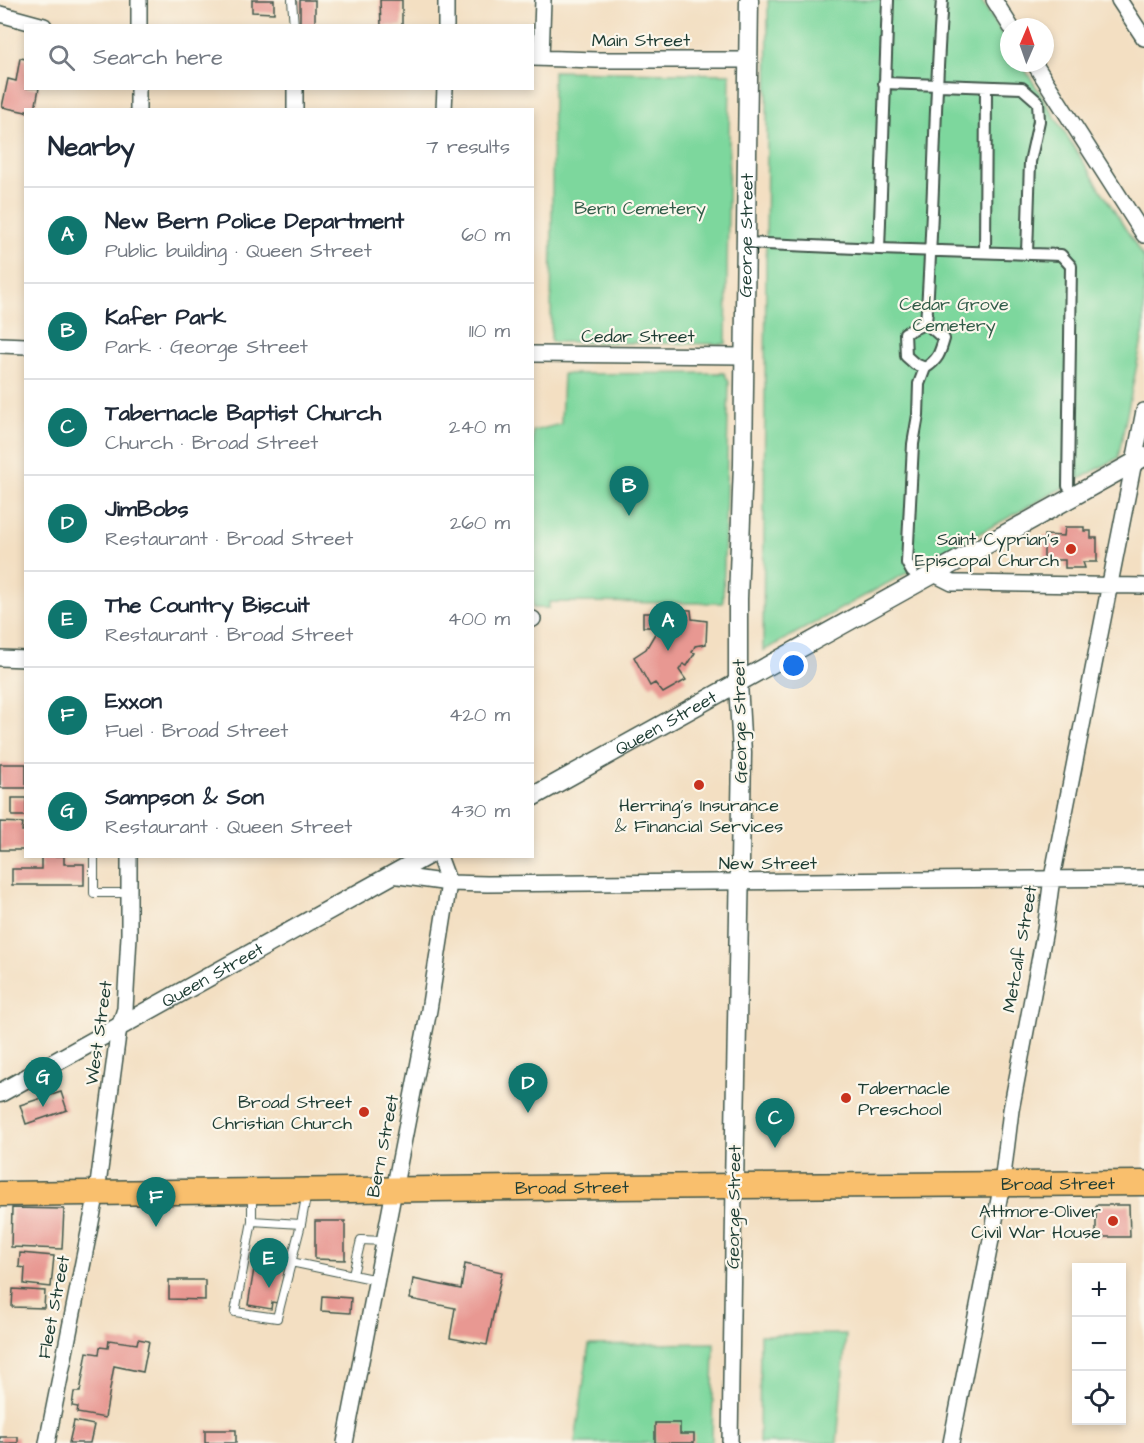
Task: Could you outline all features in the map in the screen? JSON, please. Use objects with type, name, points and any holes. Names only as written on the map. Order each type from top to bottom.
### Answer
[{"type":"main road","name":"Broad Street","points":[[0,1194],[98,1185],[1003,1176],[1144,1168]]},
{"type":"main road","name":"Broad Street","points":[[1003,1176],[1144,1184]]},
{"type":"main road","name":"Broad Street","points":[[0,1179],[252,1192],[307,1191],[396,1182]]},
{"type":"street","points":[[139,0],[139,24]]},
{"type":"street","points":[[446,0],[446,24]]},
{"type":"street","points":[[537,58],[543,0]]},
{"type":"street","name":"George Street","points":[[730,1443],[742,753],[738,683],[738,599],[749,0]]},
{"type":"street","points":[[879,249],[888,0]]},
{"type":"street","points":[[926,322],[932,250],[936,85],[942,0]]},
{"type":"street","points":[[994,0],[1005,18]]},
{"type":"street","points":[[1119,0],[1144,38]]},
{"type":"street","points":[[0,14],[37,24]]},
{"type":"street","name":"Main Street","points":[[537,58],[749,60]]},
{"type":"street","points":[[1040,72],[1144,235]]},
{"type":"street","points":[[884,84],[1022,88],[1038,102],[1039,121],[1029,162],[1027,253]]},
{"type":"street","points":[[985,252],[986,87]]},
{"type":"street","points":[[138,90],[138,108]]},
{"type":"street","points":[[295,90],[295,108]]},
{"type":"street","points":[[444,108],[445,90]]},
{"type":"street","points":[[746,243],[1060,255],[1071,266],[1068,486]]},
{"type":"street","points":[[925,368],[915,364],[906,356],[904,333],[926,322]]},
{"type":"street","points":[[912,572],[907,563],[913,444],[918,415],[919,384],[925,368],[940,355],[944,339],[926,322]]},
{"type":"street","points":[[0,345],[24,346]]},
{"type":"street","name":"Cedar Street","points":[[534,354],[744,356]]},
{"type":"street","name":"Metcalf Street","points":[[951,1443],[1003,1176],[1011,1110],[1045,930],[1052,878],[1110,585],[1138,460],[1144,411]]},
{"type":"street","name":"Queen Street","points":[[534,796],[1138,460]]},
{"type":"street","points":[[934,574],[952,583],[1144,586]]},
{"type":"street","points":[[0,658],[24,659]]},
{"type":"street","name":"West Street","points":[[98,1185],[119,1027],[125,1009],[129,936],[129,858]]},
{"type":"street","name":"Queen Street","points":[[0,1093],[422,858]]},
{"type":"street","name":"Bern Street","points":[[345,1443],[429,1010],[448,883],[439,858]]},
{"type":"street","name":"New Street","points":[[392,875],[448,883],[610,884],[1144,878]]},
{"type":"street","name":"Fleet Street","points":[[47,1443],[98,1185]]},
{"type":"lane","points":[[292,0],[294,24]]},
{"type":"lane","points":[[94,858],[94,893],[128,893]]},
{"type":"lane","points":[[252,1192],[252,1221],[235,1312],[277,1318],[307,1191]]},
{"type":"lane","points":[[252,1221],[301,1224]]},
{"type":"lane","points":[[353,1274],[361,1240],[384,1241]]},
{"type":"lane","points":[[291,1262],[377,1280]]},
{"type":"green space","name":"Cedar Grove Cemetery","points":[[768,0],[981,0],[1000,31],[1000,72],[1027,72],[1144,258],[1144,330],[1118,458],[763,651]]},
{"type":"green space","name":"Bern Cemetery","points":[[553,71],[730,74],[726,344],[551,342]]},
{"type":"green space","points":[[724,373],[729,382],[723,603],[549,602],[549,608],[534,608],[534,431],[561,424],[563,374]]},
{"type":"green space","points":[[846,1334],[837,1443],[759,1443],[760,1335]]},
{"type":"green space","points":[[714,1343],[712,1443],[575,1443],[589,1345]]},
{"type":"building","points":[[252,0],[274,0],[274,13],[252,12]]},
{"type":"building","points":[[300,0],[315,0],[315,24],[300,24]]},
{"type":"building","points":[[380,0],[402,0],[402,24],[381,24]]},
{"type":"building","points":[[20,58],[24,59],[24,90],[39,90],[35,108],[24,108],[24,112],[2,107],[8,79],[16,81]]},
{"type":"building","name":"Saint Cyprian's Episcopal Church","points":[[1065,527],[1084,527],[1084,531],[1091,531],[1091,538],[1097,538],[1097,562],[1083,562],[1085,568],[1065,568],[1065,560],[1044,560],[1044,535],[1064,536]]},
{"type":"building","points":[[657,609],[691,610],[692,619],[707,621],[706,644],[695,646],[692,652],[695,653],[687,666],[683,664],[679,670],[686,680],[663,693],[655,683],[650,686],[634,657],[646,649],[659,627],[643,627],[643,613],[657,613]]},
{"type":"building","points":[[0,764],[24,764],[24,788],[0,788]]},
{"type":"building","points":[[12,798],[24,798],[24,816],[12,816]]},
{"type":"building","points":[[0,822],[23,823],[24,850],[0,850]]},
{"type":"building","points":[[41,858],[64,858],[64,864],[84,864],[84,885],[12,885],[12,869],[41,869]]},
{"type":"building","points":[[61,1092],[67,1110],[26,1124],[20,1105]]},
{"type":"building","name":"Attmore-Oliver Civil War House","points":[[1096,1205],[1129,1205],[1130,1237],[1096,1237]]},
{"type":"building","points":[[12,1208],[64,1209],[62,1249],[11,1247]]},
{"type":"building","points":[[315,1221],[345,1221],[345,1260],[315,1259]]},
{"type":"building","points":[[20,1253],[54,1256],[51,1287],[24,1284],[25,1268],[19,1267]]},
{"type":"building","points":[[255,1263],[285,1268],[278,1303],[272,1302],[271,1309],[248,1305]]},
{"type":"building","points":[[465,1264],[502,1272],[487,1345],[450,1338],[455,1308],[410,1299],[413,1279],[461,1289]]},
{"type":"building","points":[[169,1280],[205,1280],[205,1300],[169,1299]]},
{"type":"building","points":[[13,1289],[45,1291],[44,1308],[12,1307]]},
{"type":"building","points":[[322,1296],[351,1298],[350,1313],[321,1311]]},
{"type":"building","points":[[138,1339],[149,1341],[143,1372],[114,1366],[105,1418],[77,1413],[78,1407],[72,1406],[74,1392],[80,1392],[87,1352],[99,1354],[100,1347],[108,1348],[109,1340],[137,1344]]},
{"type":"building","points":[[74,1421],[94,1425],[90,1443],[69,1443]]},
{"type":"building","points":[[655,1423],[680,1423],[680,1434],[694,1434],[694,1443],[655,1443]]},
{"type":"building","points":[[205,1430],[236,1430],[236,1443],[205,1443]]},
{"type":"building","points":[[0,1437],[18,1437],[18,1443],[0,1443]]},
{"type":"place","name":"Kafer Park","points":[[629,516]]},
{"type":"place","name":"Saint Cyprian's Episcopal Church","points":[[1071,549]]},
{"type":"place","name":"New Bern Police Department","points":[[668,651]]},
{"type":"place","name":"Herring's Insurance & Financial Services","points":[[699,785]]},
{"type":"place","name":"Tabernacle Preschool","points":[[846,1098]]},
{"type":"place","name":"Sampson & Son","points":[[43,1107]]},
{"type":"place","name":"Broad Street Christian Church","points":[[364,1112]]},
{"type":"place","name":"JimBobs","points":[[528,1113]]},
{"type":"place","name":"Tabernacle Baptist Church","points":[[775,1148]]},
{"type":"place","name":"Attmore-Oliver Civil War House","points":[[1113,1221]]},
{"type":"place","name":"Exxon","points":[[156,1227]]},
{"type":"place","name":"The Country Biscuit","points":[[269,1288]]}]
